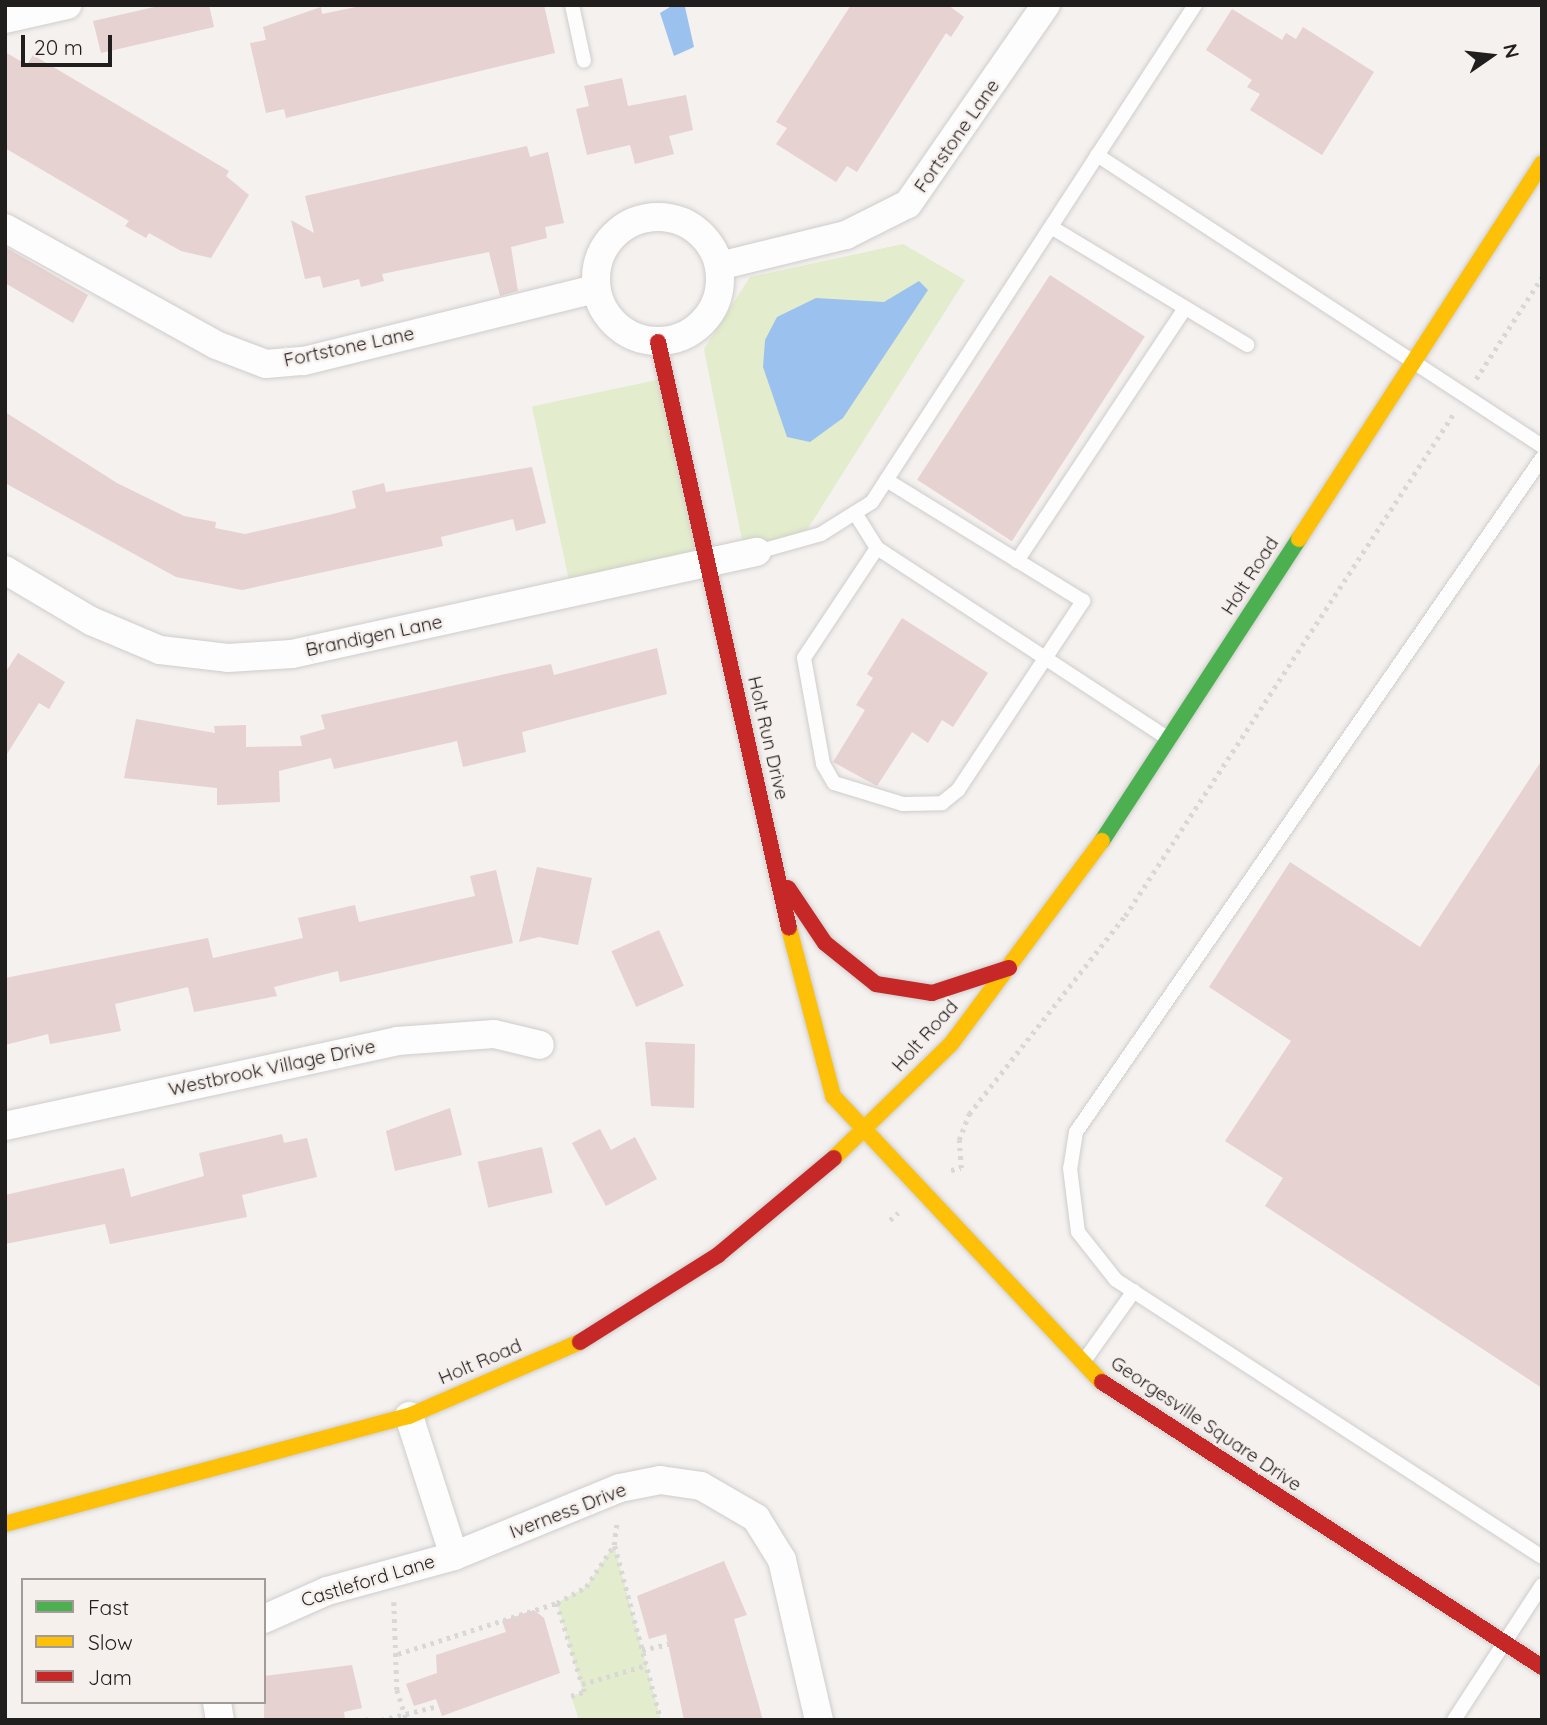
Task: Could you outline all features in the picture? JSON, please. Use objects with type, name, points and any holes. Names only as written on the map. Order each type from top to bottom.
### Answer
[{"type":"main road","name":"Holt Road","points":[[5,1524],[409,1416],[583,1341],[653,1301],[718,1255],[863,1131],[951,1044],[1080,875],[1542,164]]},
{"type":"main road","name":"Holt Run Drive","points":[[658,342],[817,1052],[833,1096],[863,1131]]},
{"type":"main road","points":[[774,862],[825,943],[876,984],[932,993],[1009,968]]},
{"type":"main road","name":"Georgesville Square Drive","points":[[863,1131],[1081,1364],[1113,1393],[1542,1667]]},
{"type":"street","points":[[5,19],[67,5]]},
{"type":"street","name":"Fortstone Lane","points":[[719,266],[846,235],[908,204],[1046,5]]},
{"type":"street","points":[[646,216],[693,226],[719,266],[719,294],[707,319],[685,336],[658,342],[617,327],[596,289],[606,242],[646,216]]},
{"type":"street","name":"Fortstone Lane","points":[[5,228],[216,345],[267,364],[304,361],[596,289]]},
{"type":"street","name":"Brandigen Lane","points":[[5,570],[91,621],[160,650],[228,658],[292,654],[757,552]]},
{"type":"street","name":"Westbrook Village Drive","points":[[5,1126],[397,1041],[494,1034],[540,1045]]},
{"type":"street","name":"Castleford Lane","points":[[266,1618],[304,1598],[454,1556],[409,1416]]},
{"type":"street","name":"Iverness Drive","points":[[454,1556],[620,1488],[660,1480],[701,1486],[755,1518],[782,1560],[819,1720]]},
{"type":"lane","points":[[572,5],[584,61]]},
{"type":"lane","points":[[757,552],[821,534],[855,513],[886,480],[1195,5]]},
{"type":"lane","points":[[1097,155],[1542,446]]},
{"type":"lane","points":[[1051,227],[1247,345]]},
{"type":"lane","points":[[1017,561],[1185,308]]},
{"type":"lane","points":[[1542,458],[1076,1132],[1070,1168],[1078,1232],[1116,1280],[1542,1557]]},
{"type":"lane","points":[[877,548],[804,658],[823,764],[834,783],[903,804],[942,803],[958,790],[1083,601],[886,480]]},
{"type":"lane","points":[[855,513],[877,548],[1169,738]]},
{"type":"lane","points":[[1081,1364],[1134,1291]]},
{"type":"lane","points":[[1454,1720],[1542,1585]]},
{"type":"path","points":[[890,1220],[922,1192],[961,1168],[959,1140],[969,1114],[1125,916],[1542,277]]},
{"type":"path","points":[[620,1488],[614,1545],[661,1720]]},
{"type":"path","points":[[398,1654],[557,1603],[586,1587],[614,1545]]},
{"type":"path","points":[[392,1573],[398,1654],[397,1690],[407,1718]]},
{"type":"path","points":[[557,1603],[584,1692],[572,1696]]},
{"type":"path","points":[[642,1650],[669,1644]]},
{"type":"path","points":[[582,1684],[647,1665]]},
{"type":"path","points":[[365,1720],[407,1718],[438,1706]]},
{"type":"green space","points":[[903,244],[965,280],[807,530],[745,555],[704,349],[750,277]]},
{"type":"green space","points":[[666,378],[705,563],[571,591],[532,406]]},
{"type":"green space","points":[[614,1545],[661,1720],[579,1720],[571,1696],[583,1692],[557,1603],[586,1587]]},
{"type":"water","points":[[673,5],[685,7],[694,47],[674,56],[660,13]]},
{"type":"water","points":[[919,281],[928,290],[843,418],[810,442],[787,437],[763,367],[765,340],[777,317],[816,298],[884,302]]},
{"type":"building","points":[[163,5],[209,5],[214,27],[101,53],[93,21]]},
{"type":"building","points":[[366,5],[544,5],[555,53],[286,118],[284,109],[266,113],[250,43],[266,40],[263,27],[321,7],[322,14]]},
{"type":"building","points":[[851,5],[948,5],[964,17],[951,37],[946,33],[857,172],[847,166],[836,182],[776,144],[787,128],[776,122]]},
{"type":"building","points":[[1232,9],[1282,40],[1286,33],[1296,39],[1303,27],[1374,72],[1322,155],[1250,110],[1260,94],[1247,87],[1252,80],[1206,50]]},
{"type":"building","points":[[5,52],[27,65],[33,55],[229,171],[226,176],[249,195],[211,258],[181,251],[149,233],[146,238],[125,226],[129,221],[5,148]]},
{"type":"building","points":[[622,78],[628,106],[686,95],[693,130],[669,136],[674,154],[635,164],[630,145],[587,155],[576,109],[589,106],[584,86]]},
{"type":"building","points":[[527,146],[530,157],[548,152],[564,223],[545,227],[547,238],[511,247],[518,291],[500,296],[489,252],[382,274],[384,281],[361,287],[359,279],[323,288],[320,276],[305,279],[291,220],[314,233],[305,196]]},
{"type":"building","points":[[5,247],[88,295],[73,323],[5,283]]},
{"type":"building","points":[[1050,275],[1145,337],[1012,541],[917,480]]},
{"type":"building","points":[[5,412],[117,483],[184,516],[216,522],[215,528],[245,534],[356,508],[352,491],[384,483],[386,492],[532,467],[546,523],[516,531],[513,519],[441,537],[443,546],[242,590],[176,577],[5,483]]},
{"type":"building","points":[[902,618],[988,673],[953,727],[942,720],[928,743],[912,732],[877,786],[833,762],[865,710],[856,705],[873,678],[867,674]]},
{"type":"building","points":[[657,648],[667,694],[522,732],[526,752],[463,767],[457,741],[334,769],[331,758],[279,771],[280,802],[217,805],[217,788],[124,778],[136,719],[215,733],[214,726],[246,725],[246,747],[302,746],[300,736],[325,729],[321,715],[551,664],[554,675]]},
{"type":"building","points":[[18,653],[65,682],[49,709],[39,703],[5,757],[5,673]]},
{"type":"building","points":[[1542,760],[1542,1388],[1265,1206],[1283,1178],[1225,1141],[1291,1041],[1209,987],[1290,862],[1420,947]]},
{"type":"building","points":[[537,867],[592,878],[578,945],[539,937],[519,942]]},
{"type":"building","points":[[496,870],[513,943],[340,982],[338,971],[274,987],[277,996],[194,1012],[188,987],[115,1004],[121,1031],[50,1044],[48,1034],[5,1045],[5,978],[208,938],[213,958],[303,938],[298,918],[355,905],[359,922],[475,896],[470,876]]},
{"type":"building","points":[[659,930],[684,986],[636,1007],[611,951]]},
{"type":"building","points":[[645,1042],[695,1044],[694,1108],[651,1106]]},
{"type":"building","points":[[450,1108],[462,1155],[395,1171],[386,1131]]},
{"type":"building","points":[[600,1129],[611,1150],[635,1137],[657,1179],[606,1206],[572,1143]]},
{"type":"building","points":[[282,1134],[284,1143],[307,1138],[317,1177],[242,1195],[247,1217],[110,1244],[105,1224],[5,1244],[5,1195],[124,1168],[131,1197],[204,1176],[199,1153]]},
{"type":"building","points":[[542,1147],[553,1193],[488,1208],[478,1162]]},
{"type":"building","points":[[724,1561],[747,1615],[734,1619],[763,1720],[684,1720],[666,1634],[649,1639],[637,1596]]},
{"type":"building","points":[[534,1610],[544,1618],[560,1673],[442,1716],[436,1699],[414,1706],[406,1684],[437,1673],[436,1655],[506,1632],[502,1621]]},
{"type":"building","points":[[352,1665],[362,1708],[344,1712],[345,1720],[264,1720],[266,1676]]},
{"type":"traffic: fast","points":[[1102,841],[1299,539]]},
{"type":"traffic: slow","points":[[1299,539],[1542,164]]},
{"type":"traffic: slow","points":[[834,1158],[951,1044],[1102,841]]},
{"type":"traffic: slow","points":[[789,928],[833,1096],[1102,1382]]},
{"type":"traffic: slow","points":[[5,1524],[409,1416],[580,1342]]},
{"type":"traffic: jam","points":[[658,342],[789,928]]},
{"type":"traffic: jam","points":[[788,888],[825,943],[876,984],[932,993],[1009,968]]},
{"type":"traffic: jam","points":[[580,1342],[718,1255],[834,1158]]},
{"type":"traffic: jam","points":[[1102,1382],[1542,1667]]}]
